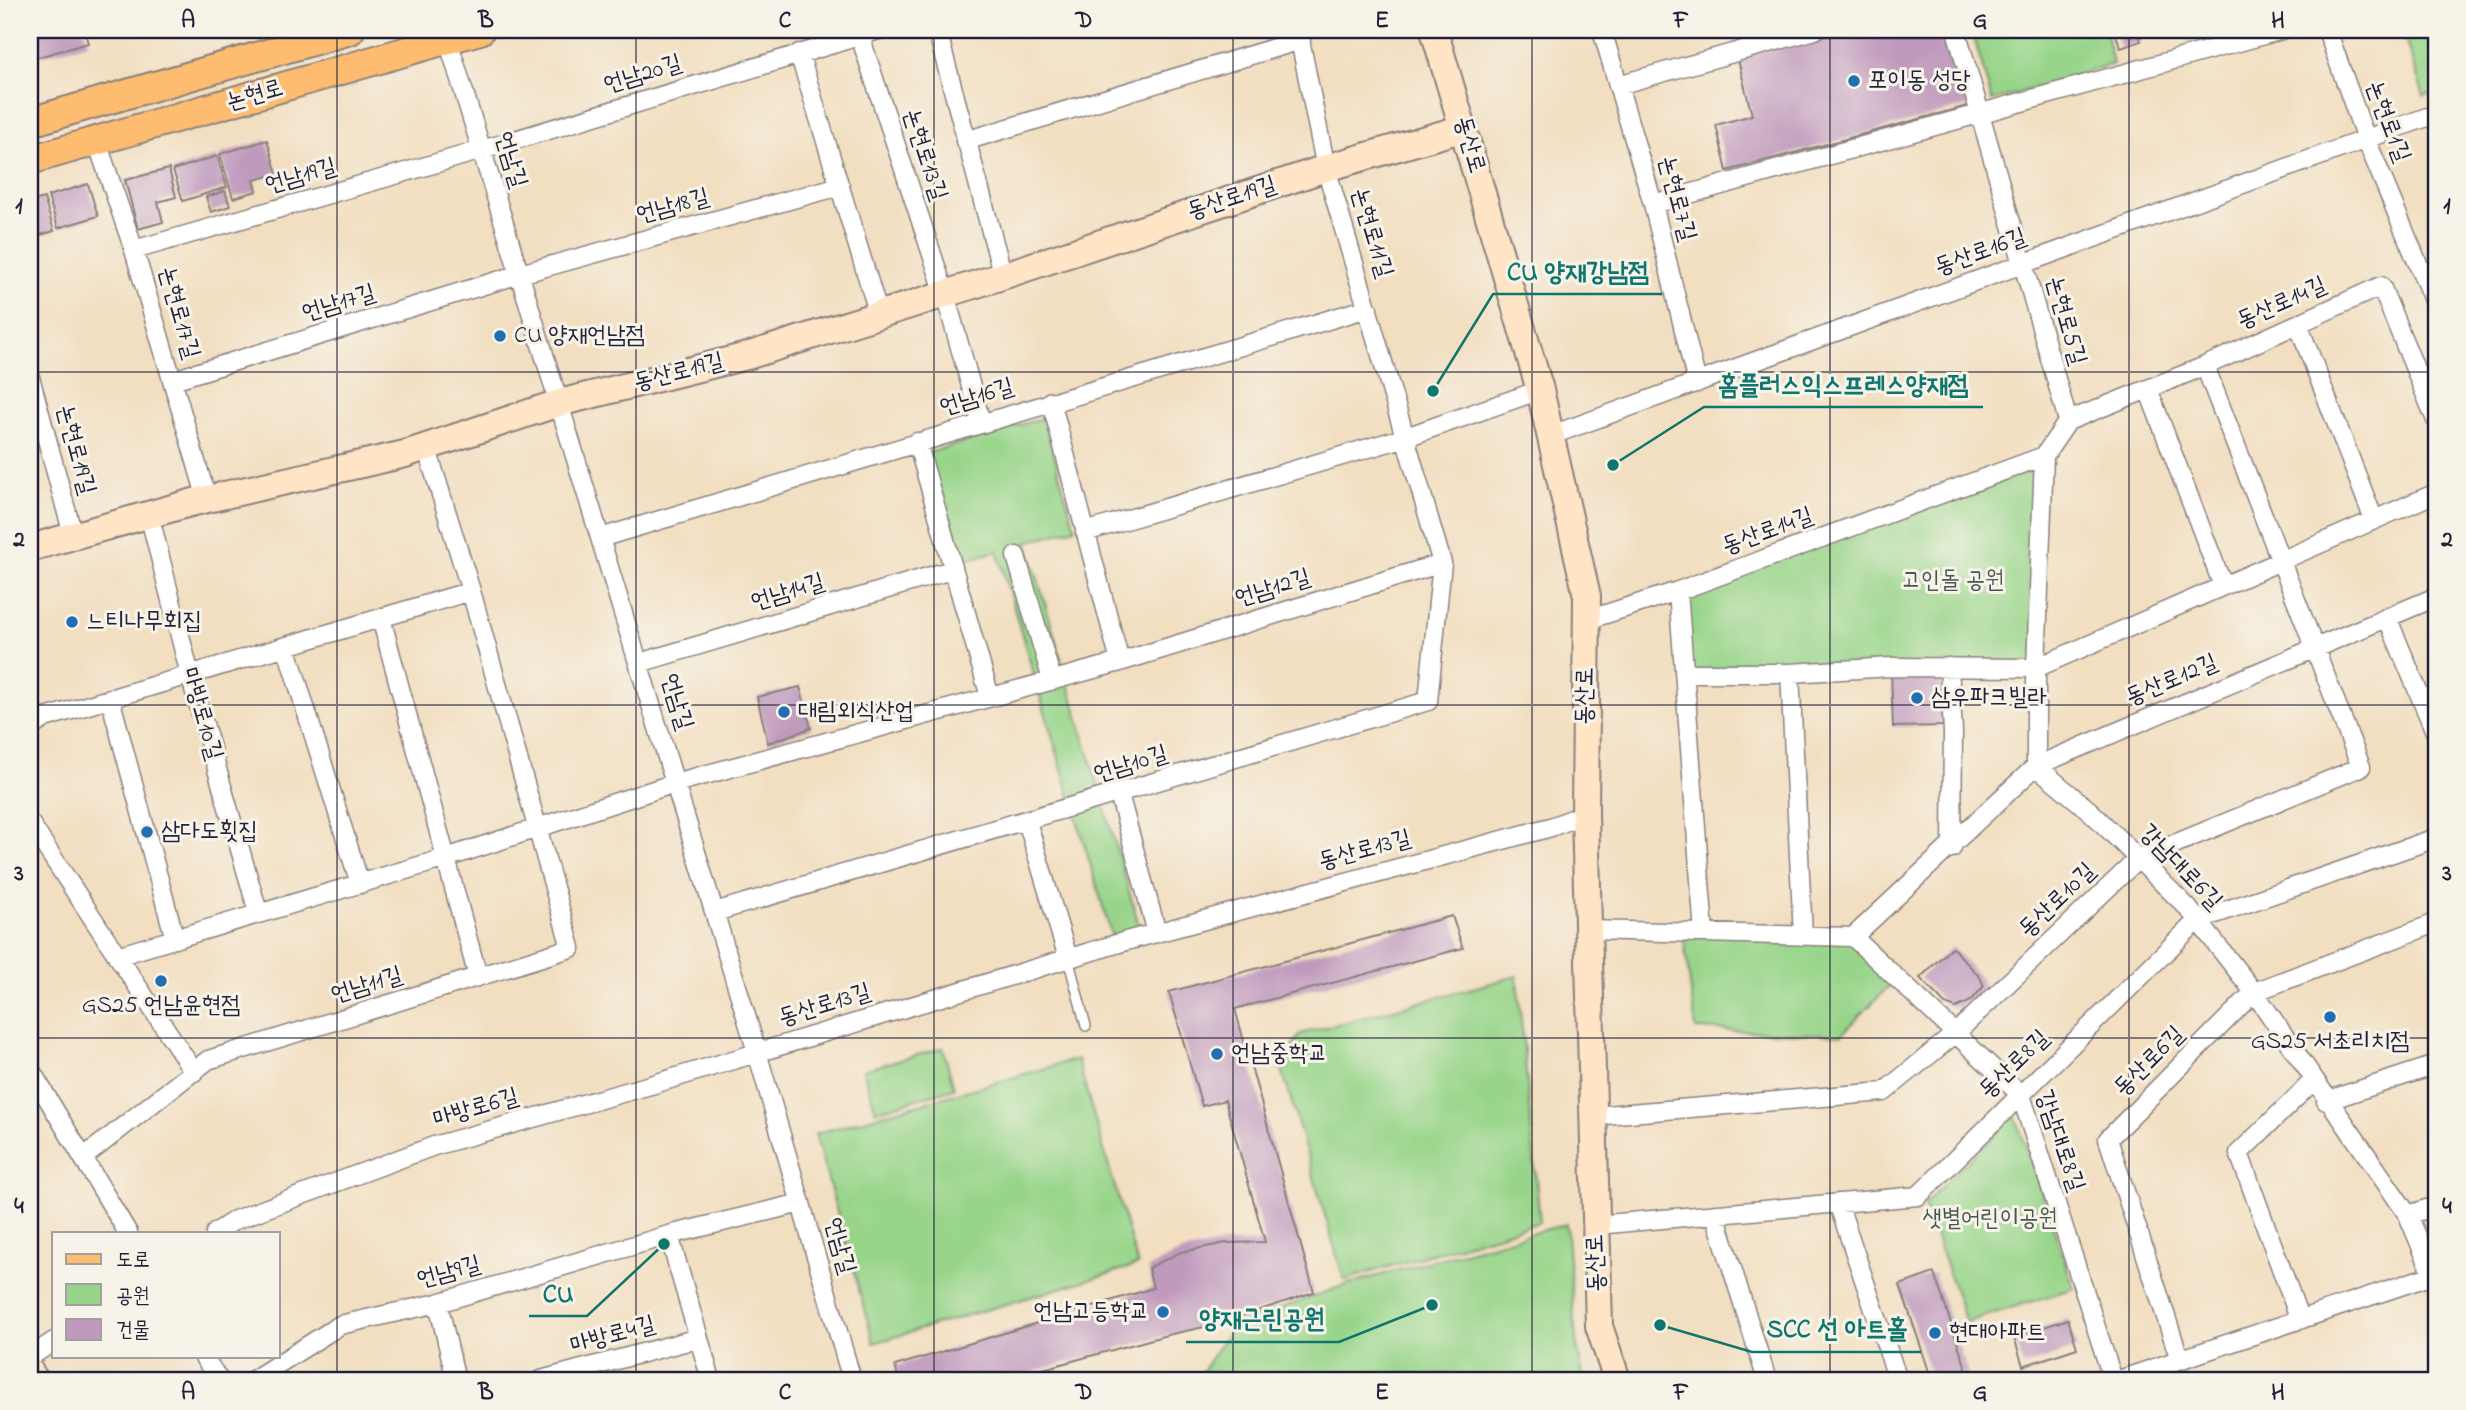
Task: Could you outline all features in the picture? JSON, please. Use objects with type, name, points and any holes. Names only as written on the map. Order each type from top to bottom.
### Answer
[{"type":"main road","name":"논현로","points":[[30,122],[349,30]]},
{"type":"main road","name":"논현로","points":[[30,160],[446,35],[480,30]]},
{"type":"street","points":[[859,33],[879,30]]},
{"type":"street","points":[[937,30],[1003,276]]},
{"type":"street","name":"동산로","points":[[1434,30],[1540,390],[1587,596],[1585,814],[1599,1326],[1617,1380]]},
{"type":"street","name":"논현로7길","points":[[1602,30],[1653,204],[1697,383]]},
{"type":"street","points":[[1618,85],[1815,30]]},
{"type":"street","name":"논현로5길","points":[[1956,30],[2068,421]]},
{"type":"street","points":[[1653,204],[2282,30]]},
{"type":"street","name":"논현로1길","points":[[2327,30],[2366,139],[2436,307]]},
{"type":"street","name":"언남20길","points":[[482,150],[799,54],[859,33]]},
{"type":"street","name":"논현로13길","points":[[859,33],[945,294]]},
{"type":"street","name":"언남길","points":[[446,35],[715,912],[852,1380]]},
{"type":"street","name":"논현로11길","points":[[965,141],[1300,35],[1326,168],[1441,563]]},
{"type":"street","points":[[799,54],[879,314]]},
{"type":"street","name":"동산로16길","points":[[1552,435],[2427,117]]},
{"type":"street","name":"동산로19길","points":[[559,403],[747,356],[1003,276],[1326,168],[1464,128]]},
{"type":"street","name":"논현로17길","points":[[97,142],[134,250],[207,499]]},
{"type":"street","name":"언남19길","points":[[134,250],[482,150]]},
{"type":"street","name":"언남18길","points":[[520,274],[839,186]]},
{"type":"street","name":"언남17길","points":[[173,380],[520,274]]},
{"type":"street","name":"동산로14길","points":[[2068,421],[2205,366],[2381,286],[2436,420]]},
{"type":"street","points":[[945,294],[981,422]]},
{"type":"street","name":"언남16길","points":[[600,538],[1368,308]]},
{"type":"street","points":[[2298,324],[2374,520]]},
{"type":"street","name":"동산로10길","points":[[1593,1116],[1884,1092],[1956,1033],[2138,859],[2361,767],[2205,366]]},
{"type":"street","name":"논현로19길","points":[[30,377],[73,536]]},
{"type":"street","points":[[1085,532],[1406,437],[1540,390]]},
{"type":"street","points":[[2148,390],[2223,586]]},
{"type":"street","points":[[1051,401],[1120,662]]},
{"type":"street","points":[[30,548],[207,499],[426,446],[559,403]]},
{"type":"street","points":[[2036,766],[2036,668],[2044,456],[2068,421]]},
{"type":"street","points":[[917,442],[989,697]]},
{"type":"street","points":[[426,446],[471,591],[537,828]]},
{"type":"street","name":"동산로14길","points":[[1587,620],[1678,591],[2044,456]]},
{"type":"street","points":[[1684,673],[1790,673],[1949,667],[2036,668],[2436,493]]},
{"type":"street","name":"마방로10길","points":[[149,514],[190,675],[258,912]]},
{"type":"street","points":[[1016,556],[1052,680]]},
{"type":"street","name":"언남12길","points":[[675,783],[1120,662],[1441,563]]},
{"type":"street","name":"언남10길","points":[[715,912],[1428,701],[1441,563]]},
{"type":"street","name":"언남14길","points":[[639,663],[951,570]]},
{"type":"street","points":[[30,728],[45,718],[471,591]]},
{"type":"street","points":[[1678,591],[1704,933]]},
{"type":"street","name":"동산로12길","points":[[1853,937],[1952,848],[2036,766],[2436,597]]},
{"type":"street","points":[[382,618],[478,977]]},
{"type":"street","points":[[2387,618],[2436,734]]},
{"type":"street","points":[[286,646],[360,884]]},
{"type":"street","points":[[1949,667],[1953,731],[1952,848]]},
{"type":"street","points":[[1790,673],[1803,936]]},
{"type":"street","points":[[110,698],[176,939]]},
{"type":"street","name":"강남대로6길","points":[[2036,766],[2138,859],[2198,920],[2254,992],[2326,1101],[2408,1215],[2435,1277]]},
{"type":"street","points":[[117,956],[446,858],[675,783]]},
{"type":"street","points":[[1119,794],[1157,933]]},
{"type":"street","name":"동산로13길","points":[[757,1052],[1068,958],[1551,827],[1585,814]]},
{"type":"street","points":[[1027,821],[1068,958]]},
{"type":"street","points":[[30,823],[194,1072]]},
{"type":"street","name":"언남11길","points":[[84,1157],[208,1060],[571,948],[537,828]]},
{"type":"street","name":"동산로8길","points":[[1596,1225],[1918,1196],[2198,920],[2436,838]]},
{"type":"street","name":"동산로6길","points":[[2180,1360],[2108,1139],[2254,992],[2436,923]]},
{"type":"street","points":[[1588,930],[1853,937]]},
{"type":"street","name":"강남대로8길","points":[[1853,937],[2021,1094],[2113,1380]]},
{"type":"street","name":"마방로6길","points":[[216,1232],[234,1220],[434,1146],[757,1052]]},
{"type":"street","points":[[2326,1101],[2436,1065]]},
{"type":"street","points":[[30,1069],[127,1232]]},
{"type":"street","points":[[2300,1320],[2239,1153],[2313,1081]]},
{"type":"street","name":"언남9길","points":[[253,1380],[340,1325],[438,1303],[669,1235],[801,1203]]},
{"type":"street","points":[[1838,1203],[1898,1380]]},
{"type":"street","points":[[2408,1215],[2436,1206]]},
{"type":"street","points":[[1715,1214],[1767,1380]]},
{"type":"street","points":[[669,1235],[711,1380]]},
{"type":"street","points":[[2119,1380],[2435,1277]]},
{"type":"street","points":[[438,1303],[456,1380]]},
{"type":"street","name":"마방로4길","points":[[541,1380],[699,1338]]},
{"type":"street","points":[[30,1357],[52,1342]]},
{"type":"street","points":[[204,1358],[219,1380]]},
{"type":"street","points":[[30,1372],[35,1380]]},
{"type":"lane","points":[[1068,958],[1086,1026]]},
{"type":"green space","points":[[1972,30],[2105,30],[2113,64],[1992,101]]},
{"type":"green space","points":[[2402,30],[2428,30],[2436,55],[2436,92],[2424,96]]},
{"type":"green space","points":[[1043,418],[1075,528],[1027,542],[1140,929],[1112,937],[997,551],[959,562],[928,453]]},
{"type":"green space","name":"고인돌 공원","points":[[2044,456],[2036,668],[1684,673],[1678,591]]},
{"type":"green space","points":[[1683,932],[1853,937],[1897,978],[1841,1035],[1696,1029]]},
{"type":"green space","points":[[1517,976],[1540,1222],[1344,1280],[1281,1066],[1300,1034]]},
{"type":"green space","points":[[943,1048],[954,1088],[876,1111],[863,1070]]},
{"type":"green space","points":[[1077,1059],[1138,1265],[874,1343],[815,1134]]},
{"type":"green space","name":"샛별어린이공원","points":[[2015,1115],[2074,1288],[1966,1322],[1924,1204]]},
{"type":"green space","points":[[1566,1224],[1576,1341],[1584,1380],[1196,1380],[1233,1326],[1348,1284]]},
{"type":"building","points":[[30,30],[84,30],[88,43],[35,58]]},
{"type":"building","name":"포이동 성당","points":[[1843,30],[1953,30],[1971,105],[1727,171],[1716,125],[1752,115],[1737,56]]},
{"type":"building","points":[[2114,30],[2137,30],[2141,41],[2121,48]]},
{"type":"building","points":[[2182,30],[2215,30],[2185,40]]},
{"type":"building","points":[[267,140],[277,174],[254,180],[257,191],[233,198],[220,154]]},
{"type":"building","points":[[217,156],[227,187],[183,201],[173,170]]},
{"type":"building","points":[[169,169],[176,197],[158,202],[163,222],[138,229],[125,180]]},
{"type":"building","points":[[88,184],[98,216],[58,228],[48,196]]},
{"type":"building","points":[[225,191],[230,206],[211,212],[206,197]]},
{"type":"building","points":[[44,198],[54,231],[30,238],[30,202]]},
{"type":"building","name":"삼우파크빌라","points":[[1941,670],[1943,726],[1893,727],[1891,671]]},
{"type":"building","name":"대림외식산업","points":[[800,687],[811,728],[768,743],[757,697]]},
{"type":"building","points":[[1452,916],[1463,948],[1235,1009],[1314,1292],[1218,1324],[1167,1335],[1003,1380],[899,1380],[895,1366],[1153,1288],[1148,1268],[1181,1252],[1226,1243],[1265,1242],[1225,1100],[1202,1106],[1169,992]]},
{"type":"building","points":[[1952,947],[1980,977],[1984,986],[1971,1001],[1956,1008],[1945,1004],[1920,978]]},
{"type":"building","name":"현대아파트","points":[[1934,1273],[1970,1380],[1932,1380],[1900,1285]]},
{"type":"building","points":[[2068,1319],[2077,1348],[2023,1366],[2014,1337]]},
{"type":"place","name":"포이동 성당","points":[[1854,81]]},
{"type":"place","name":"CU 양재언남점","points":[[500,336]]},
{"type":"place","name":"CU 양재강남점","points":[[1433,391]]},
{"type":"place","name":"홈플러스익스프레스양재점","points":[[1613,465]]},
{"type":"place","name":"느티나무회집","points":[[72,622]]},
{"type":"place","name":"삼우파크빌라","points":[[1917,698]]},
{"type":"place","name":"대림외식산업","points":[[784,712]]},
{"type":"place","name":"삼다도횟집","points":[[147,832]]},
{"type":"place","name":"GS25 언남윤현점","points":[[161,981]]},
{"type":"place","name":"GS25 서초리치점","points":[[2330,1017]]},
{"type":"place","name":"언남중학교","points":[[1217,1054]]},
{"type":"place","name":"CU","points":[[664,1244]]},
{"type":"place","name":"양재근린공원","points":[[1432,1305]]},
{"type":"place","name":"언남고등학교","points":[[1163,1312]]},
{"type":"place","name":"SCC 선 아트홀","points":[[1660,1325]]},
{"type":"place","name":"현대아파트","points":[[1935,1333]]}]
